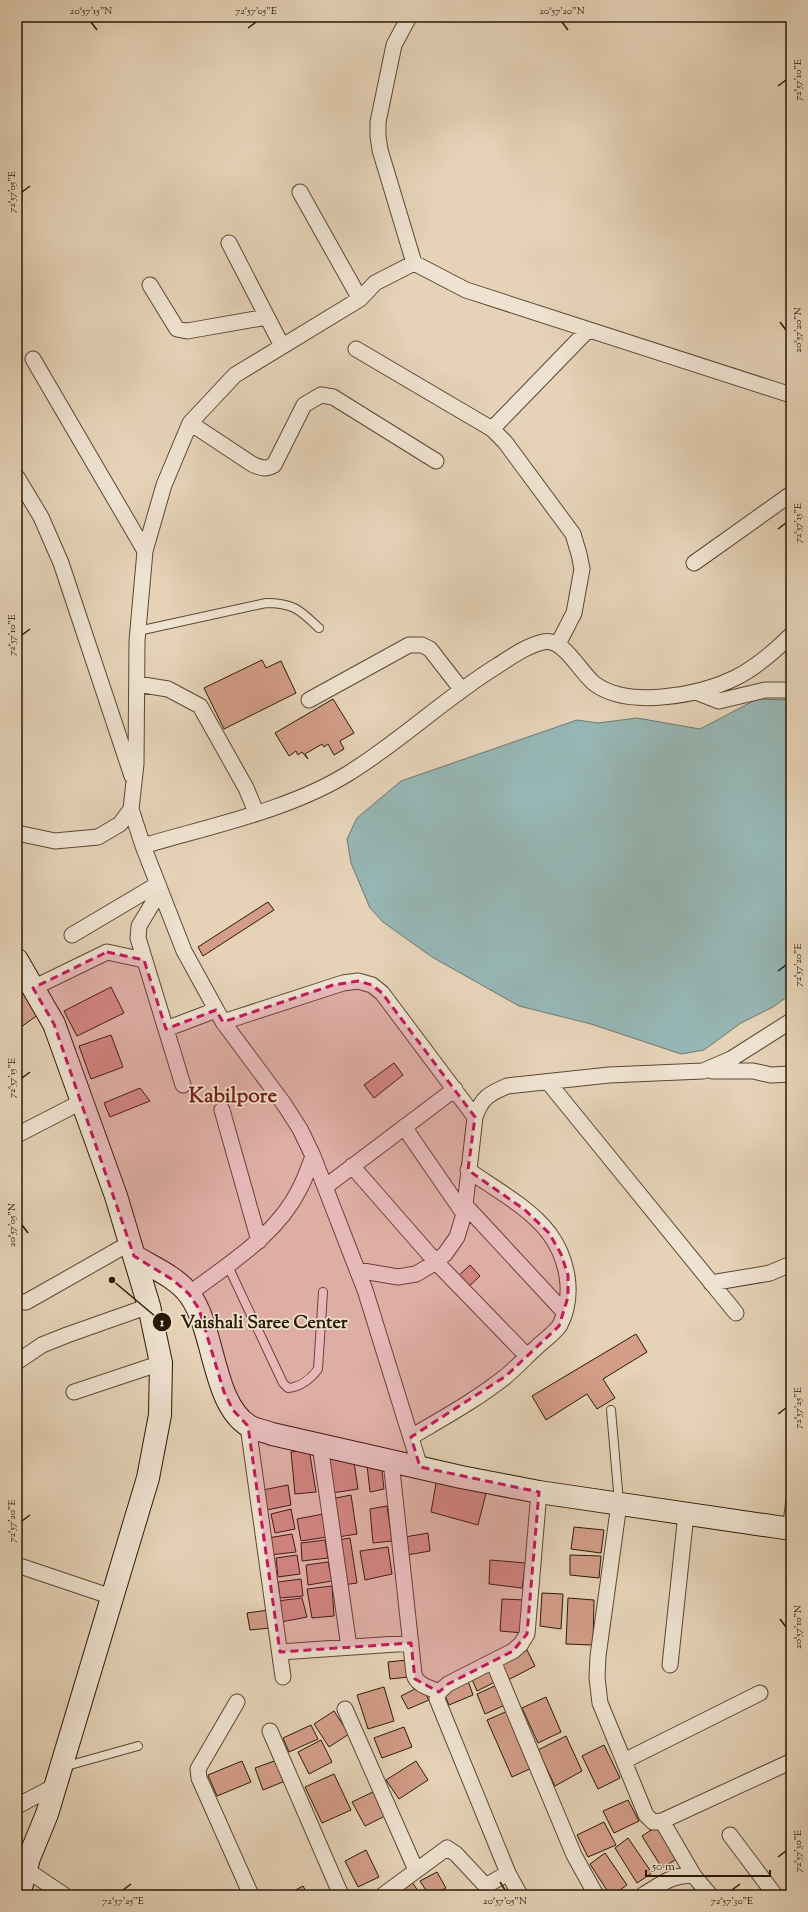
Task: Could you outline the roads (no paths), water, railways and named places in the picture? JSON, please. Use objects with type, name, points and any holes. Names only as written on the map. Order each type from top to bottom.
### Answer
[{"type":"street","points":[[408,17],[394,45],[378,122],[378,136],[380,150],[414,263],[466,290],[587,331],[791,395]]},
{"type":"street","points":[[300,192],[360,299]]},
{"type":"street","points":[[229,243],[282,346]]},
{"type":"street","points":[[414,263],[375,284],[360,299],[235,375],[190,424],[164,485],[145,551],[138,631],[136,764],[131,809],[143,846],[184,951],[220,1016],[284,1104],[300,1129],[314,1156],[365,1290],[420,1467]]},
{"type":"street","points":[[150,285],[177,329],[187,331],[267,317]]},
{"type":"street","points":[[492,429],[587,331]]},
{"type":"street","points":[[356,349],[492,429],[505,442],[573,534],[580,554],[582,569],[574,613],[558,644]]},
{"type":"street","points":[[33,359],[145,551]]},
{"type":"street","points":[[190,424],[252,464],[262,469],[269,468],[274,465],[304,405],[322,395],[333,397],[436,461]]},
{"type":"street","points":[[17,477],[41,517],[61,563],[134,783]]},
{"type":"street","points":[[694,563],[791,494]]},
{"type":"street","points":[[143,846],[308,795],[349,773],[461,689],[528,647],[545,641],[558,644],[595,684],[610,691],[629,696],[653,698],[696,692],[735,678],[775,650],[791,635]]},
{"type":"street","points":[[309,700],[409,645],[422,645],[430,649],[461,689]]},
{"type":"street","points":[[137,684],[168,689],[200,706],[246,788],[256,812]]},
{"type":"street","points":[[696,692],[719,701],[765,690],[791,690]]},
{"type":"street","points":[[17,833],[55,841],[98,837],[120,824],[131,809]]},
{"type":"street","points":[[72,935],[159,887]]},
{"type":"street","points":[[159,887],[139,926],[138,938],[183,1085]]},
{"type":"street","points":[[64,1895],[22,1875],[47,1814],[148,1478],[160,1415],[160,1363],[149,1306],[116,1196],[54,1024],[23,977],[107,952],[144,960]]},
{"type":"street","points":[[166,1029],[333,985],[358,981],[372,985],[382,993],[475,1117]]},
{"type":"street","points":[[703,1071],[731,1059],[791,1021]]},
{"type":"street","points":[[357,1270],[398,1277],[416,1274],[436,1262],[445,1254],[457,1236],[464,1210],[475,1117],[480,1104],[492,1093],[507,1086],[609,1075],[703,1071],[734,1070],[770,1075],[791,1074]]},
{"type":"street","points":[[548,1082],[736,1312]]},
{"type":"street","points":[[325,1187],[454,1089]]},
{"type":"street","points":[[17,1135],[81,1102]]},
{"type":"street","points":[[222,1110],[259,1241]]},
{"type":"street","points":[[404,1127],[464,1210],[565,1313]]},
{"type":"street","points":[[188,1294],[259,1241],[282,1216],[299,1191],[314,1156]]},
{"type":"street","points":[[352,1166],[436,1262],[527,1356]]},
{"type":"street","points":[[411,1438],[506,1376],[559,1326],[565,1313],[568,1297],[568,1275],[561,1254],[549,1233],[525,1210],[468,1170]]},
{"type":"street","points":[[132,1250],[173,1280],[188,1294],[199,1309],[224,1392],[233,1410],[248,1426],[272,1434],[320,1445],[539,1492],[789,1529]]},
{"type":"street","points":[[17,1299],[20,1302],[26,1302],[132,1250]]},
{"type":"street","points":[[712,1283],[770,1273],[791,1264]]},
{"type":"street","points":[[17,1362],[42,1345],[60,1337],[149,1306]]},
{"type":"street","points":[[74,1392],[160,1363]]},
{"type":"street","points":[[248,1426],[283,1677]]},
{"type":"street","points":[[320,1445],[349,1647]]},
{"type":"street","points":[[391,1460],[415,1679],[419,1683],[439,1692]]},
{"type":"street","points":[[520,1895],[508,1873],[437,1699],[439,1692],[448,1684],[513,1651],[521,1644],[527,1634],[539,1492]]},
{"type":"street","points":[[619,1504],[598,1656],[597,1678],[600,1703],[646,1815],[653,1822],[662,1821],[790,1762]]},
{"type":"street","points":[[670,1665],[686,1514]]},
{"type":"street","points":[[17,1565],[112,1597]]},
{"type":"street","points":[[280,1652],[410,1643]]},
{"type":"street","points":[[493,1661],[574,1855],[596,1895]]},
{"type":"street","points":[[624,1761],[760,1693]]},
{"type":"street","points":[[236,1702],[198,1769],[199,1778],[251,1895]]},
{"type":"street","points":[[345,1709],[416,1870]]},
{"type":"street","points":[[270,1731],[341,1895]]},
{"type":"street","points":[[17,1806],[58,1777]]},
{"type":"street","points":[[662,1821],[694,1876],[710,1895]]},
{"type":"street","points":[[730,1835],[776,1895]]},
{"type":"street","points":[[383,1895],[447,1848],[456,1854],[484,1884],[489,1884],[508,1873]]},
{"type":"street","points":[[643,1895],[669,1879],[683,1875],[694,1876]]},
{"type":"lane","points":[[138,631],[266,603],[279,603],[295,607],[319,628]]},
{"type":"lane","points":[[227,1264],[283,1383],[288,1388],[297,1387],[313,1376],[318,1369],[323,1292]]},
{"type":"lane","points":[[611,1410],[619,1504]]},
{"type":"lane","points":[[789,1529],[791,1496]]},
{"type":"lane","points":[[58,1777],[138,1746]]},
{"type":"water","points":[[757,699],[791,700],[791,994],[773,1007],[741,1023],[704,1050],[681,1054],[591,1024],[519,1006],[432,957],[383,922],[370,908],[351,863],[347,839],[357,818],[401,781],[577,720],[598,723],[637,718],[700,729]]},
{"type":"place","name":"Vaishali Saree Center","points":[[112,1280]]},
{"type":"district","name":"Kabilpore","points":[[233,1095]]}]
